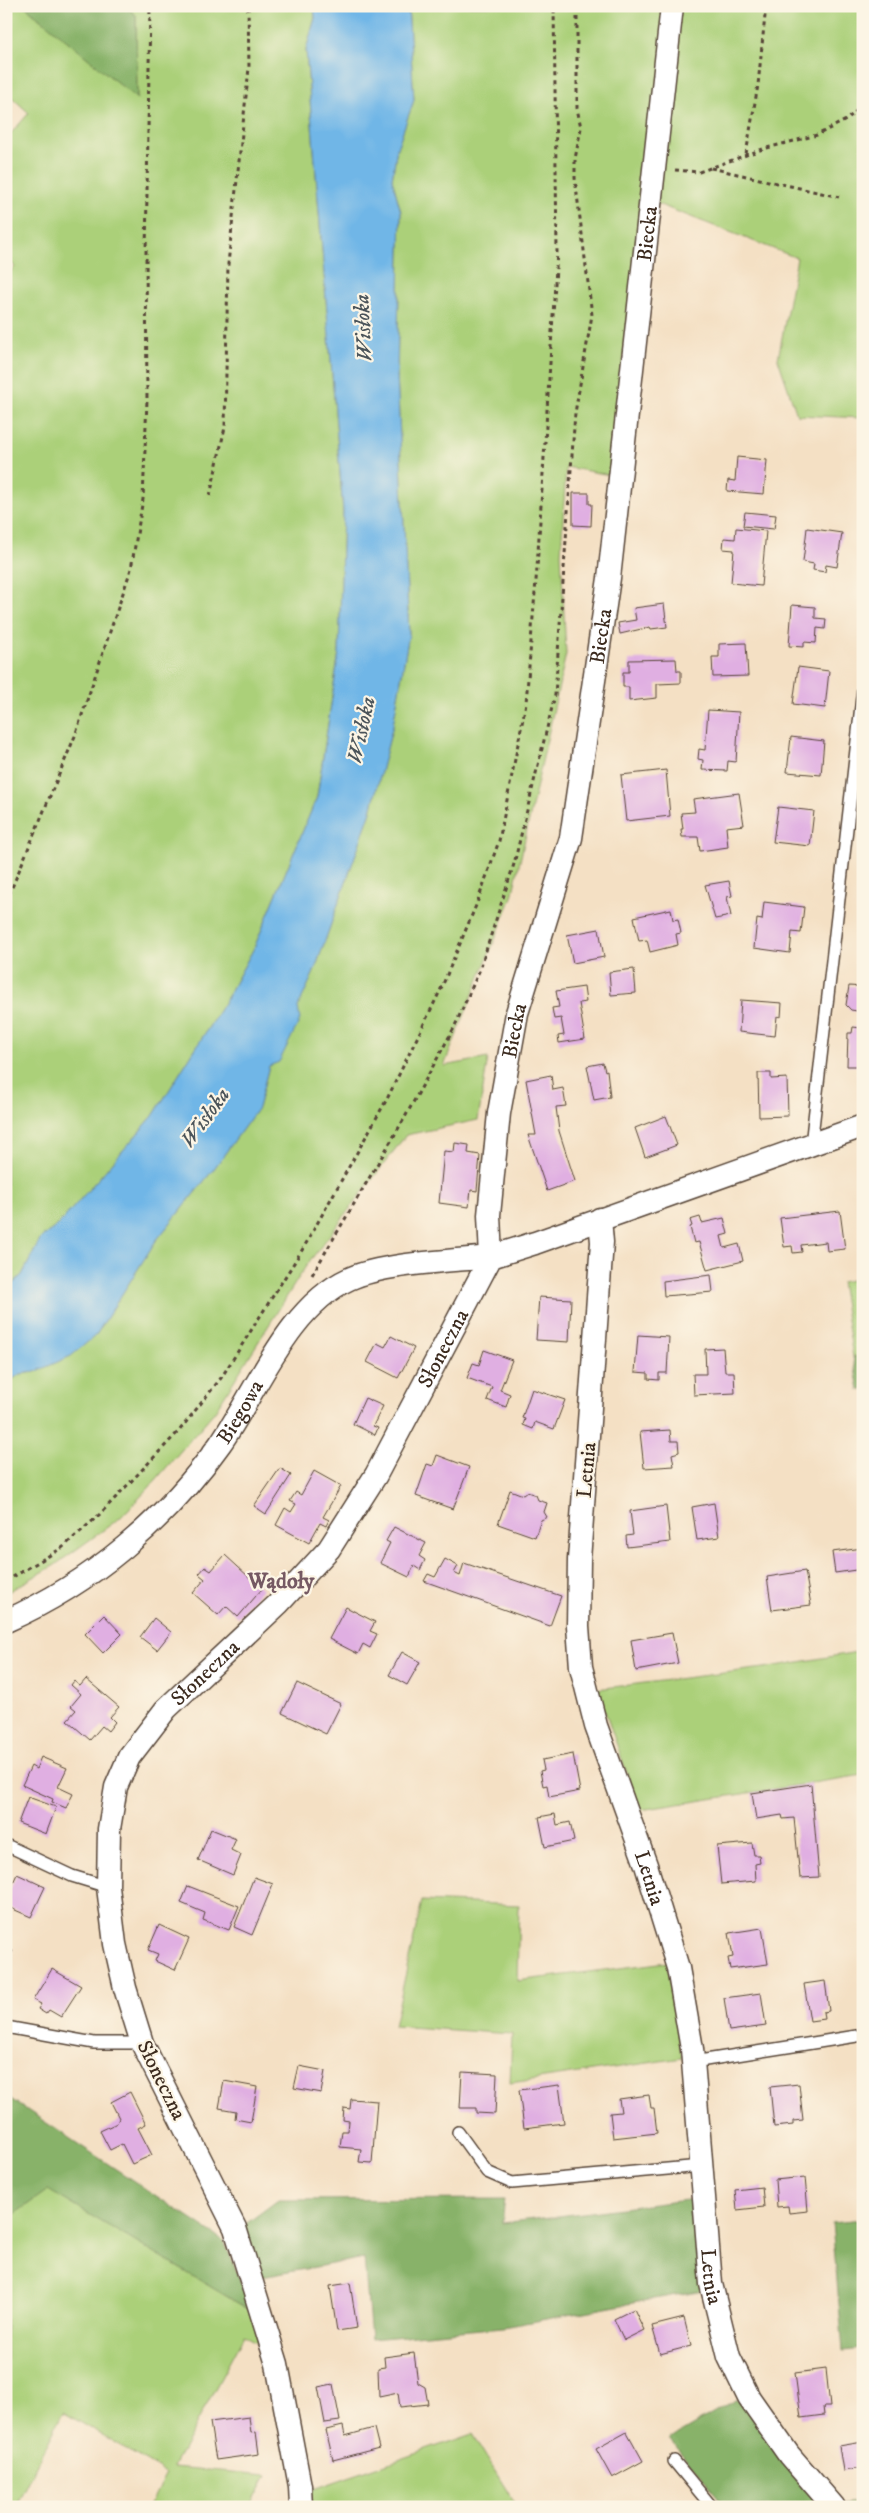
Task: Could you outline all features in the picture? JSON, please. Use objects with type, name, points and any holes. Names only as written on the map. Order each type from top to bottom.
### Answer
[{"type":"street","name":"Biecka","points":[[491,1257],[489,1215],[498,1122],[517,1013],[572,838],[609,578],[672,6]]},
{"type":"street","points":[[491,1257],[863,1126]]},
{"type":"street","name":"Letnia","points":[[600,1219],[602,1242],[579,1560],[578,1626],[581,1667],[596,1726],[646,1865],[678,1968],[693,2062],[711,2284],[729,2357],[749,2398],[766,2423],[789,2455],[834,2507]]},
{"type":"street","name":"Biegowa","points":[[6,1621],[52,1598],[90,1574],[124,1547],[166,1508],[220,1444],[285,1340],[307,1310],[323,1295],[350,1278],[370,1272],[491,1257]]},
{"type":"street","name":"Słoneczna","points":[[301,2507],[300,2486],[277,2364],[235,2228],[142,2043],[114,1944],[108,1887],[109,1828],[116,1786],[129,1757],[166,1709],[278,1604],[329,1549],[376,1475],[491,1257]]},
{"type":"lane","points":[[812,1145],[863,688]]},
{"type":"lane","points":[[6,1844],[72,1876],[108,1887]]},
{"type":"lane","points":[[6,2027],[94,2043],[142,2043]]},
{"type":"lane","points":[[693,2062],[863,2035]]},
{"type":"lane","points":[[458,2132],[487,2172],[512,2183],[701,2166]]},
{"type":"lane","points":[[674,2461],[712,2507]]},
{"type":"path","points":[[6,902],[75,736],[131,569],[143,498],[147,400],[150,6]]},
{"type":"path","points":[[210,496],[224,427],[228,264],[249,68],[248,6]]},
{"type":"path","points":[[6,1581],[62,1548],[99,1515],[179,1431],[221,1378],[304,1247],[387,1099],[441,989],[477,903],[499,841],[526,703],[538,568],[556,252],[554,6]]},
{"type":"path","points":[[310,1280],[314,1267],[404,1119],[454,1028],[480,969],[514,864],[555,694],[575,413],[592,315],[575,178],[575,159],[581,128],[577,108],[577,6]]},
{"type":"path","points":[[746,155],[758,85],[766,6]]},
{"type":"path","points":[[654,169],[699,172],[746,155],[835,128],[862,106],[863,82]]},
{"type":"path","points":[[711,167],[839,197]]},
{"type":"green space","points":[[6,6],[25,6],[137,98],[136,15],[125,6],[314,6],[315,18],[306,50],[343,511],[339,652],[317,797],[254,948],[224,1003],[153,1116],[58,1225],[41,1238],[22,1275],[6,1290],[6,275],[15,267],[6,257],[6,139],[29,113],[6,92]]},
{"type":"green space","points":[[25,6],[125,6],[136,15],[137,99]]},
{"type":"green space","points":[[408,6],[863,6],[863,418],[797,415],[778,359],[797,258],[642,198],[610,475],[566,467],[561,554],[566,654],[512,897],[444,1066],[488,1058],[478,1120],[406,1135],[306,1266],[215,1411],[148,1489],[120,1518],[55,1565],[6,1593],[6,1384],[20,1374],[35,1372],[96,1335],[155,1242],[213,1170],[258,1108],[269,1066],[314,972],[371,811],[393,725],[409,634],[397,373],[401,212],[392,179],[397,148],[414,100]]},
{"type":"green space","points":[[863,1278],[863,1356],[853,1357],[841,1282]]},
{"type":"green space","points":[[863,1356],[863,1389],[859,1390],[853,1357]]},
{"type":"green space","points":[[863,1651],[863,1775],[640,1810],[597,1689],[764,1668]]},
{"type":"green space","points":[[422,1901],[519,1905],[517,1981],[667,1962],[682,2058],[510,2083],[512,2034],[394,2026]]},
{"type":"green space","points":[[6,2096],[224,2241],[253,2312],[48,2190],[6,2220]]},
{"type":"green space","points":[[48,2189],[253,2312],[264,2341],[257,2342],[244,2335],[173,2467],[267,2475],[250,2507],[149,2507],[166,2473],[63,2412],[15,2507],[6,2507],[6,2220]]},
{"type":"green space","points":[[505,2199],[502,2223],[695,2199],[703,2290],[503,2327],[371,2339],[364,2258],[262,2277],[243,2226],[278,2200]]},
{"type":"green space","points":[[863,2220],[863,2349],[843,2351],[832,2223]]},
{"type":"green space","points":[[738,2399],[823,2507],[726,2507],[670,2439]]},
{"type":"green space","points":[[472,2434],[517,2507],[312,2507],[311,2490]]},
{"type":"green space","points":[[863,2500],[863,2507],[845,2507],[841,2503]]},
{"type":"water","name":"Wisłoka","points":[[314,6],[408,6],[414,100],[397,148],[392,179],[401,212],[397,373],[409,634],[393,725],[371,811],[314,972],[298,1007],[300,1020],[279,1062],[269,1066],[258,1108],[213,1170],[155,1242],[96,1335],[71,1356],[35,1372],[20,1374],[6,1384],[6,1290],[22,1275],[41,1238],[58,1225],[153,1116],[224,1003],[254,948],[317,797],[339,652],[343,511],[306,50],[315,18]]},
{"type":"building","points":[[737,457],[767,460],[764,494],[727,491],[728,480],[735,481]]},
{"type":"building","points":[[573,493],[589,493],[589,504],[592,504],[591,526],[573,525]]},
{"type":"building","points":[[745,512],[776,515],[774,529],[743,526]]},
{"type":"building","points":[[736,528],[766,531],[761,586],[731,583],[734,550],[723,549],[724,538],[735,539]]},
{"type":"building","points":[[807,528],[842,533],[837,567],[826,565],[825,572],[813,570],[814,564],[803,562]]},
{"type":"building","points":[[664,604],[667,627],[651,629],[650,627],[620,634],[618,623],[636,620],[634,608]]},
{"type":"building","points":[[792,605],[815,607],[815,618],[826,619],[825,629],[817,628],[816,643],[804,642],[804,647],[789,646]]},
{"type":"building","points":[[746,643],[748,676],[713,677],[712,657],[719,657],[719,644]]},
{"type":"building","points":[[676,659],[677,671],[681,671],[681,683],[657,684],[657,698],[629,701],[629,687],[623,687],[623,672],[629,672],[629,660]]},
{"type":"building","points":[[798,667],[829,671],[825,708],[793,704]]},
{"type":"building","points":[[708,710],[739,712],[736,762],[728,761],[727,771],[702,770],[703,760],[698,759],[699,749],[705,750]]},
{"type":"building","points":[[791,737],[824,741],[821,775],[787,772]]},
{"type":"building","points":[[666,770],[670,816],[626,821],[621,775]]},
{"type":"building","points":[[739,793],[744,825],[726,827],[728,847],[700,851],[698,837],[682,837],[681,813],[695,812],[693,799]]},
{"type":"building","points":[[778,807],[814,811],[810,846],[773,842]]},
{"type":"building","points":[[729,881],[732,896],[727,897],[731,916],[715,919],[705,885]]},
{"type":"building","points":[[764,902],[804,907],[801,933],[792,932],[790,953],[754,948],[757,919],[762,920]]},
{"type":"building","points":[[671,909],[673,920],[678,919],[681,933],[676,934],[678,945],[650,952],[647,940],[639,941],[634,917]]},
{"type":"building","points":[[599,929],[604,957],[573,963],[567,935]]},
{"type":"building","points":[[634,969],[636,993],[611,995],[609,972]]},
{"type":"building","points":[[849,986],[863,987],[863,1012],[851,1010],[846,1005]]},
{"type":"building","points":[[584,987],[586,1002],[579,1003],[585,1039],[559,1043],[558,1036],[564,1035],[561,1018],[554,1019],[552,1008],[559,1007],[556,991]]},
{"type":"building","points":[[741,1000],[782,1003],[781,1017],[777,1016],[775,1036],[739,1032]]},
{"type":"building","points":[[861,1024],[863,1066],[847,1066],[848,1033],[852,1033],[853,1027],[861,1028]]},
{"type":"building","points":[[603,1063],[605,1071],[607,1070],[610,1097],[594,1100],[587,1066]]},
{"type":"building","points":[[758,1073],[771,1073],[771,1079],[787,1078],[788,1116],[759,1117]]},
{"type":"building","points":[[551,1075],[553,1090],[563,1088],[566,1106],[556,1107],[559,1131],[575,1181],[547,1191],[528,1135],[536,1135],[526,1080]]},
{"type":"building","points":[[666,1116],[677,1145],[645,1157],[635,1128]]},
{"type":"building","points":[[455,1143],[469,1145],[468,1153],[480,1155],[477,1191],[471,1190],[469,1207],[439,1203],[444,1151],[454,1152]]},
{"type":"building","points":[[840,1211],[845,1249],[827,1251],[826,1242],[801,1245],[802,1252],[793,1253],[792,1246],[784,1247],[780,1218]]},
{"type":"building","points":[[700,1217],[702,1223],[724,1218],[728,1234],[721,1236],[724,1248],[739,1244],[743,1261],[707,1270],[699,1242],[694,1243],[690,1227],[692,1226],[690,1220]]},
{"type":"building","points":[[711,1275],[713,1292],[664,1296],[663,1281]]},
{"type":"building","points":[[539,1297],[571,1299],[569,1342],[536,1340]]},
{"type":"building","points":[[638,1335],[669,1337],[667,1373],[659,1373],[659,1380],[648,1379],[648,1373],[635,1372]]},
{"type":"building","points":[[391,1336],[414,1348],[398,1378],[367,1362],[377,1343],[385,1347]]},
{"type":"building","points":[[723,1348],[725,1372],[734,1372],[735,1393],[694,1395],[693,1374],[706,1374],[705,1349]]},
{"type":"building","points":[[484,1350],[512,1360],[500,1390],[510,1394],[506,1407],[487,1400],[492,1387],[467,1378],[473,1363],[479,1365]]},
{"type":"building","points":[[532,1389],[565,1400],[554,1429],[535,1422],[533,1429],[523,1425],[525,1419],[522,1418]]},
{"type":"building","points":[[365,1398],[383,1406],[373,1426],[378,1428],[375,1435],[353,1424]]},
{"type":"building","points":[[670,1430],[671,1441],[678,1441],[679,1452],[672,1454],[674,1466],[644,1468],[640,1432]]},
{"type":"building","points":[[437,1455],[469,1467],[453,1509],[416,1496],[427,1464],[433,1466]]},
{"type":"building","points":[[280,1468],[291,1475],[266,1514],[254,1506]]},
{"type":"building","points":[[314,1471],[341,1486],[323,1517],[329,1520],[326,1526],[320,1523],[309,1543],[276,1525],[285,1508],[291,1512],[296,1504],[290,1501],[296,1492],[301,1495]]},
{"type":"building","points":[[510,1490],[523,1495],[527,1492],[536,1495],[538,1500],[547,1503],[544,1512],[547,1517],[541,1520],[535,1537],[498,1524]]},
{"type":"building","points":[[714,1503],[719,1537],[697,1540],[692,1507]]},
{"type":"building","points":[[666,1506],[670,1542],[627,1547],[626,1536],[633,1535],[630,1511]]},
{"type":"building","points":[[394,1527],[426,1543],[419,1556],[425,1560],[420,1570],[414,1566],[409,1577],[380,1563],[390,1543],[386,1541]]},
{"type":"building","points":[[863,1548],[863,1569],[835,1573],[832,1552]]},
{"type":"building","points":[[225,1555],[262,1589],[238,1617],[226,1606],[218,1615],[193,1593],[205,1579],[199,1574],[205,1567],[211,1571]]},
{"type":"building","points":[[445,1559],[458,1566],[454,1573],[460,1576],[464,1563],[561,1596],[550,1626],[424,1581],[428,1574],[435,1577]]},
{"type":"building","points":[[805,1571],[811,1605],[772,1610],[767,1577]]},
{"type":"building","points":[[346,1607],[375,1622],[370,1631],[377,1634],[370,1648],[363,1644],[358,1654],[329,1639]]},
{"type":"building","points":[[104,1615],[122,1634],[103,1653],[85,1634]]},
{"type":"building","points":[[154,1618],[171,1632],[157,1650],[140,1637]]},
{"type":"building","points":[[672,1633],[678,1663],[636,1671],[631,1640]]},
{"type":"building","points":[[402,1652],[420,1662],[407,1685],[389,1675]]},
{"type":"building","points":[[86,1679],[119,1707],[110,1717],[115,1722],[108,1731],[102,1726],[90,1740],[67,1720],[76,1710],[71,1706],[81,1694],[71,1685],[74,1681],[80,1686]]},
{"type":"building","points":[[297,1683],[341,1704],[326,1734],[282,1713]]},
{"type":"building","points":[[573,1754],[580,1791],[549,1797],[547,1785],[543,1786],[540,1771],[544,1770],[542,1760]]},
{"type":"building","points":[[41,1757],[67,1768],[58,1787],[73,1794],[66,1808],[52,1802],[53,1799],[22,1785],[31,1766],[36,1769]]},
{"type":"building","points":[[811,1784],[819,1877],[800,1878],[794,1818],[783,1819],[782,1815],[756,1819],[752,1793]]},
{"type":"building","points":[[28,1797],[56,1807],[46,1834],[18,1823]]},
{"type":"building","points":[[555,1814],[557,1825],[570,1822],[574,1841],[545,1847],[539,1817]]},
{"type":"building","points":[[211,1829],[236,1839],[231,1850],[241,1855],[233,1875],[198,1860]]},
{"type":"building","points":[[752,1843],[754,1855],[759,1855],[760,1863],[755,1864],[756,1881],[721,1884],[717,1846]]},
{"type":"building","points":[[17,1874],[45,1887],[31,1917],[6,1906],[6,1898]]},
{"type":"building","points":[[254,1877],[273,1884],[252,1935],[234,1927]]},
{"type":"building","points":[[188,1886],[239,1906],[229,1930],[203,1920],[205,1913],[181,1903]]},
{"type":"building","points":[[159,1925],[189,1939],[175,1970],[155,1961],[158,1954],[148,1950]]},
{"type":"building","points":[[762,1928],[768,1964],[730,1969],[728,1958],[733,1957],[729,1933]]},
{"type":"building","points":[[6,1947],[13,1951],[6,1961]]},
{"type":"building","points":[[52,1969],[81,1986],[61,2017],[49,2010],[46,2014],[38,2009],[41,2004],[33,2000]]},
{"type":"building","points":[[825,1981],[829,2011],[823,2012],[824,2019],[810,2021],[804,1984]]},
{"type":"building","points":[[761,1993],[766,2026],[729,2031],[724,1998]]},
{"type":"building","points":[[299,2066],[325,2071],[321,2093],[294,2088]]},
{"type":"building","points":[[462,2072],[497,2074],[495,2114],[476,2113],[476,2108],[460,2108]]},
{"type":"building","points":[[224,2081],[257,2087],[251,2122],[235,2119],[236,2111],[219,2108]]},
{"type":"building","points":[[799,2084],[803,2120],[793,2121],[793,2125],[774,2127],[770,2087]]},
{"type":"building","points":[[559,2085],[564,2123],[524,2128],[519,2090]]},
{"type":"building","points":[[130,2092],[146,2124],[138,2128],[152,2155],[132,2164],[122,2144],[110,2150],[100,2131],[117,2123],[119,2118],[111,2102]]},
{"type":"building","points":[[649,2095],[651,2108],[654,2108],[657,2133],[613,2138],[610,2113],[621,2112],[619,2099]]},
{"type":"building","points":[[351,2099],[377,2101],[372,2163],[359,2162],[361,2149],[340,2147],[342,2131],[348,2131],[349,2121],[343,2120],[344,2108],[350,2109]]},
{"type":"building","points":[[805,2177],[808,2211],[789,2213],[788,2206],[777,2207],[775,2180]]},
{"type":"building","points":[[762,2187],[764,2207],[737,2210],[735,2190]]},
{"type":"building","points":[[350,2283],[357,2328],[337,2331],[330,2286]]},
{"type":"building","points":[[634,2309],[644,2330],[624,2340],[614,2319]]},
{"type":"building","points":[[684,2318],[691,2346],[660,2354],[652,2326]]},
{"type":"building","points":[[414,2353],[418,2383],[425,2387],[428,2404],[400,2407],[398,2393],[379,2397],[378,2368],[385,2367],[384,2357]]},
{"type":"building","points":[[826,2369],[830,2407],[823,2407],[824,2415],[801,2418],[795,2373]]},
{"type":"building","points":[[333,2384],[340,2421],[325,2423],[318,2387]]},
{"type":"building","points":[[249,2417],[251,2433],[256,2432],[259,2454],[216,2460],[210,2422]]},
{"type":"building","points":[[343,2426],[345,2436],[374,2428],[379,2448],[333,2460],[326,2430]]},
{"type":"building","points":[[627,2432],[643,2461],[612,2478],[596,2449]]},
{"type":"building","points":[[863,2442],[863,2468],[843,2471],[839,2446]]},
{"type":"district","name":"Wądoły","points":[[281,1580]]}]
